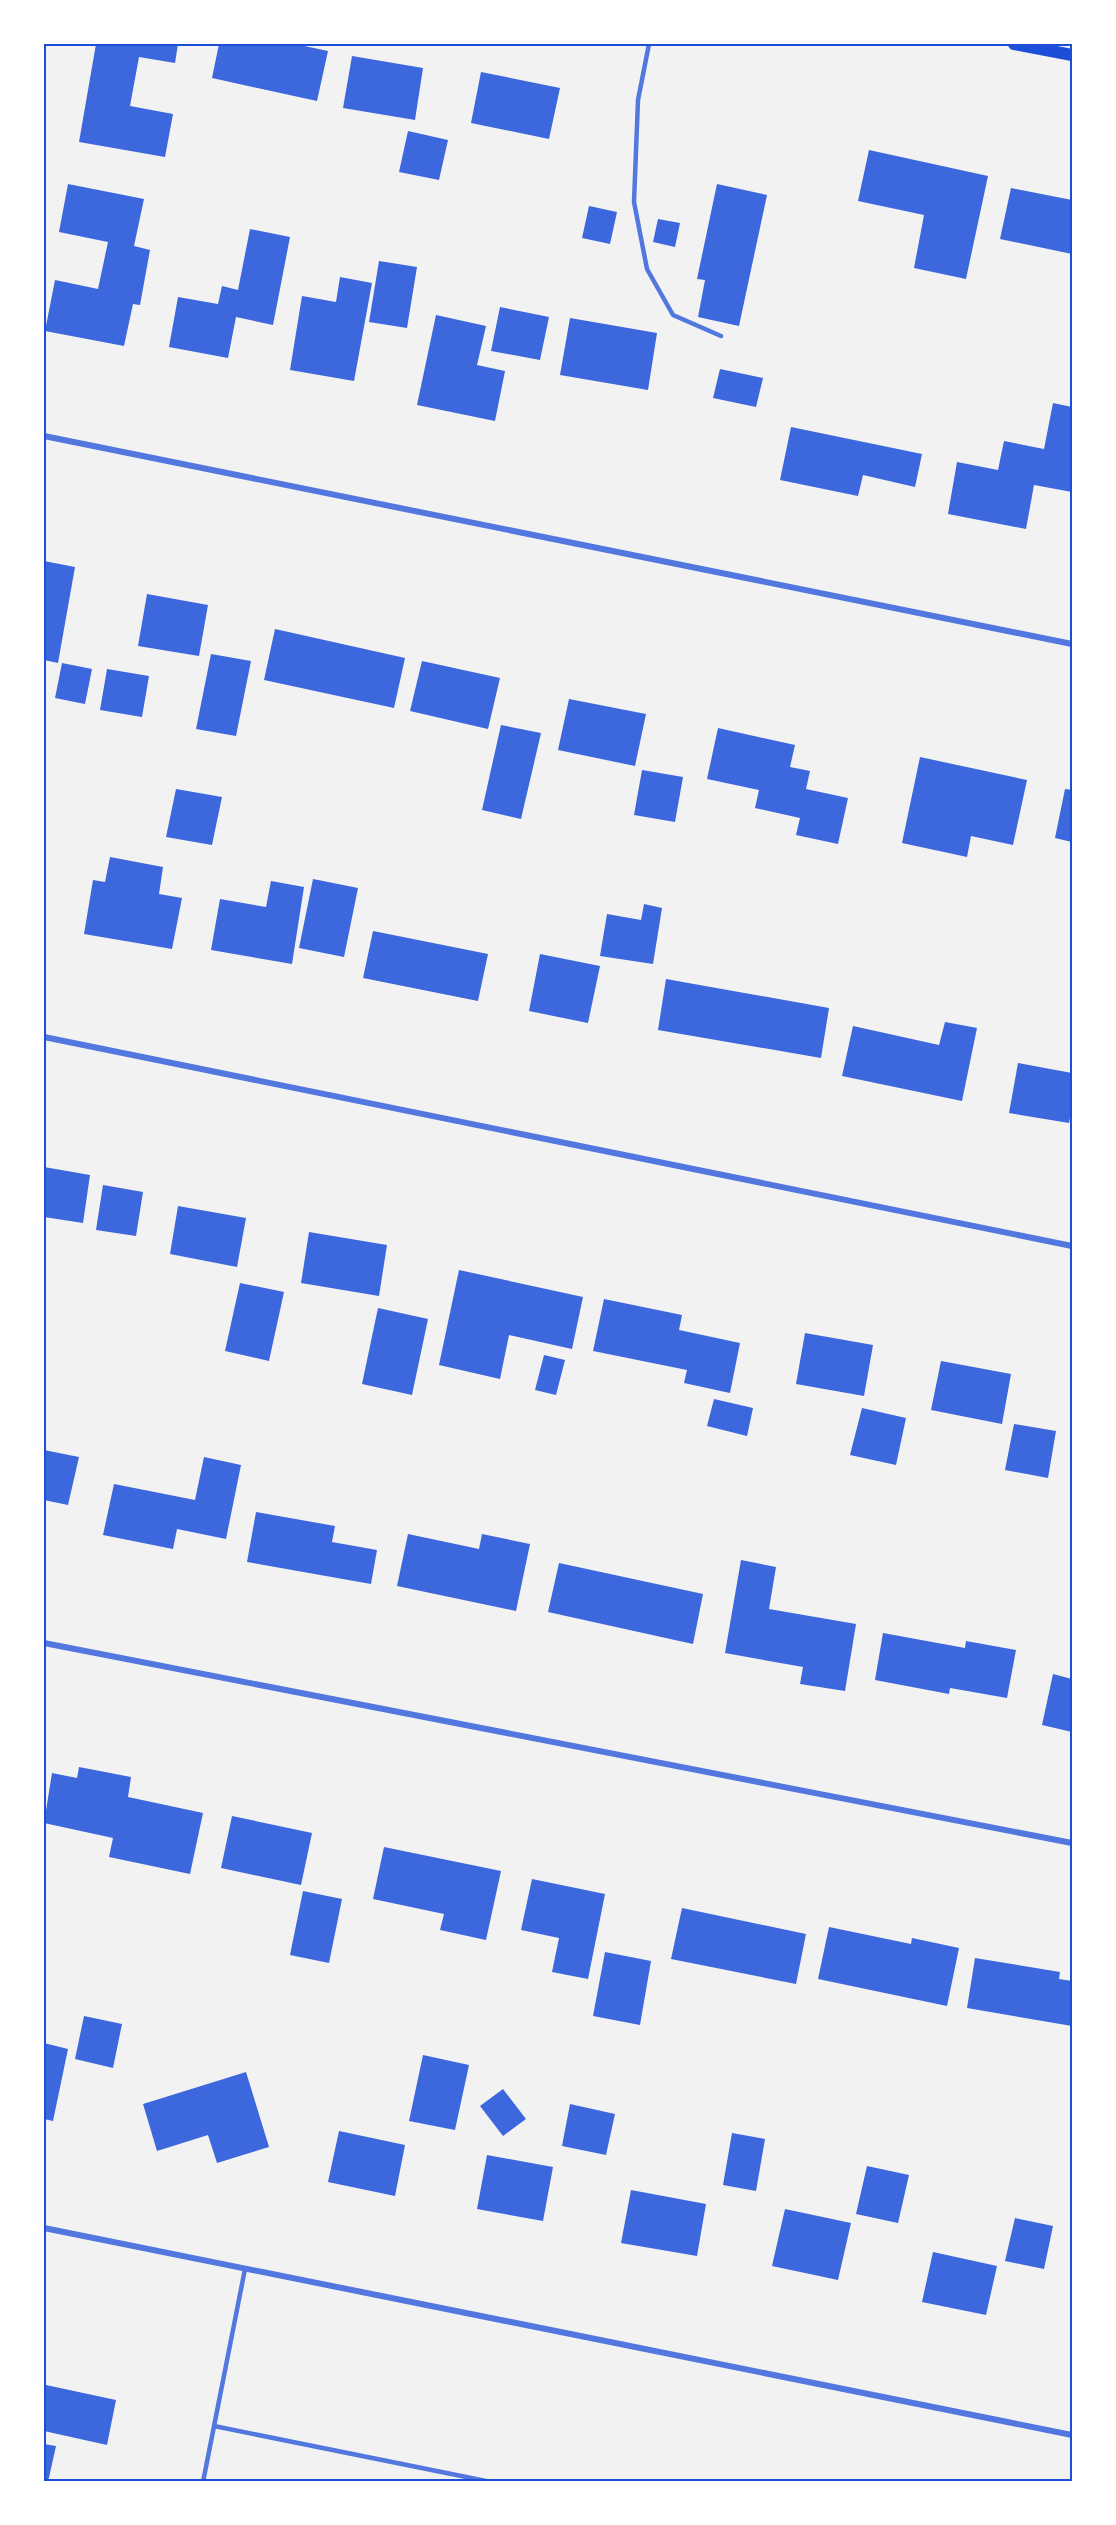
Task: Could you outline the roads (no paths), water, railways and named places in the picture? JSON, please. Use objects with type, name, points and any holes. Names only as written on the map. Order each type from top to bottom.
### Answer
[{"type":"main road","points":[[1014,44],[1072,55]]},
{"type":"street","points":[[44,436],[1072,644]]},
{"type":"street","points":[[44,1037],[1072,1246]]},
{"type":"street","points":[[44,1643],[1072,1843]]},
{"type":"street","points":[[44,2228],[1072,2435]]},
{"type":"lane","points":[[649,44],[638,100],[634,202],[647,269],[673,315],[721,336]]},
{"type":"lane","points":[[203,2481],[245,2269]]},
{"type":"lane","points":[[214,2426],[490,2481]]}]
